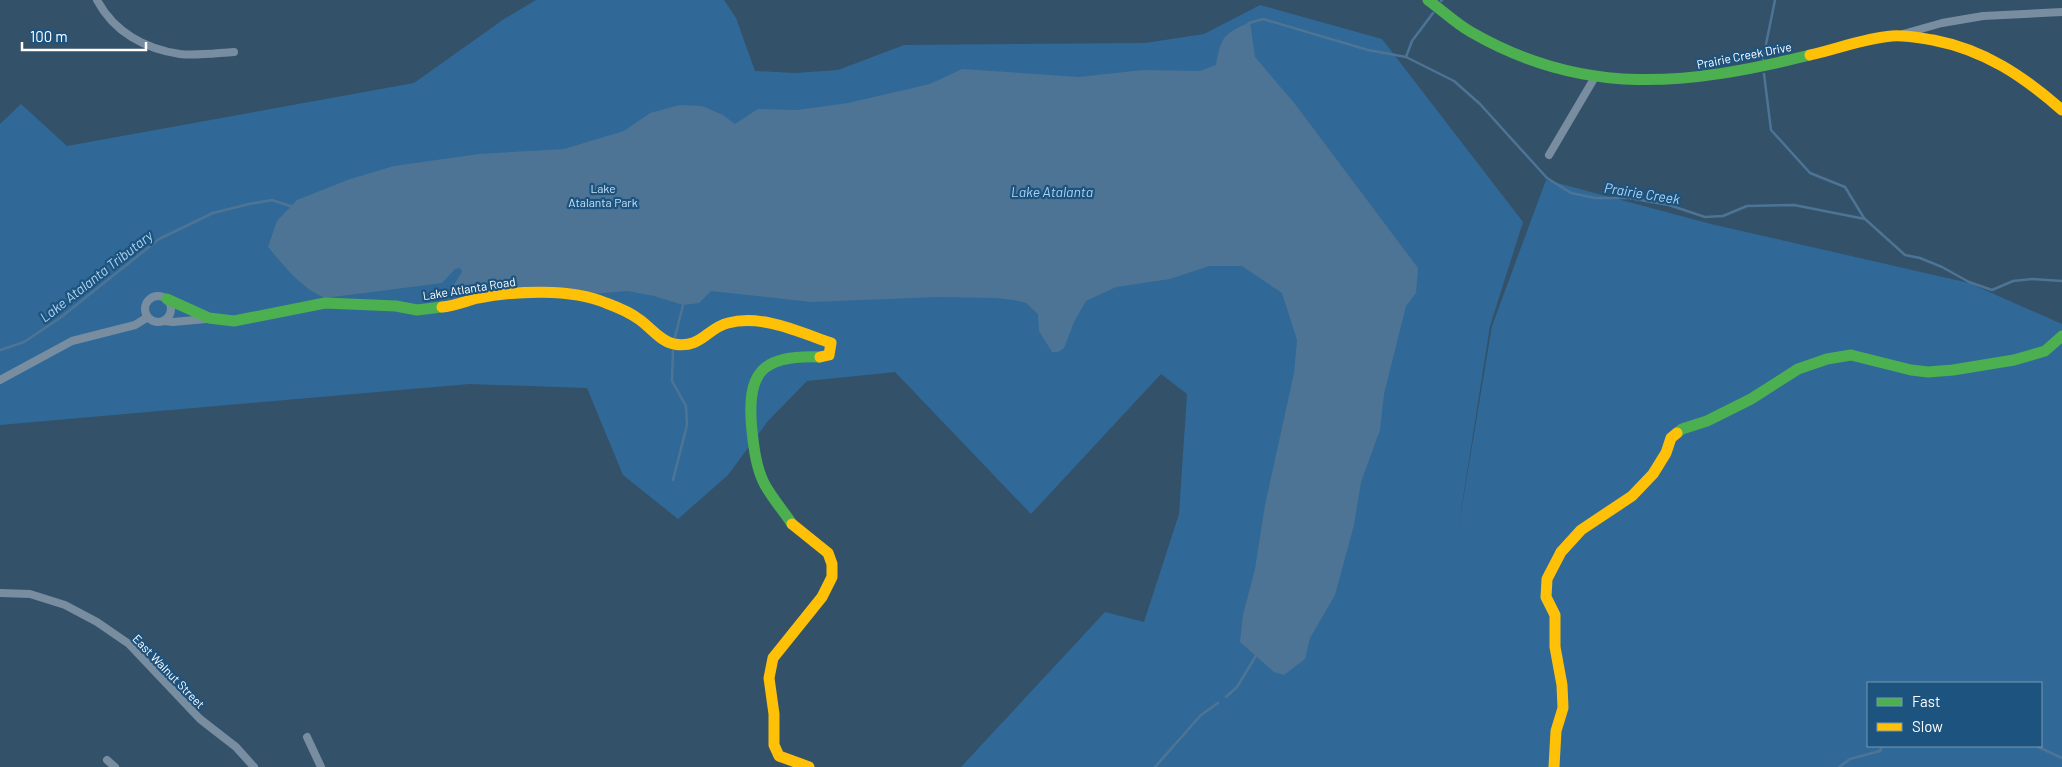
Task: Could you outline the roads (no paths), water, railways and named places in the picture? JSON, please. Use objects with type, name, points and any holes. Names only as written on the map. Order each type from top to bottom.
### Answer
[{"type":"street","points":[[97,0],[102,10],[118,28],[142,44],[181,54],[234,52]]},
{"type":"street","name":"Prairie Creek Drive","points":[[1428,0],[1469,31],[1515,54],[1564,71],[1616,81],[1668,81],[1717,77],[1898,35],[1931,40],[1957,47],[2004,65],[2041,90],[2062,110]]},
{"type":"street","points":[[1898,35],[1942,23],[1983,16],[2062,12]]},
{"type":"street","points":[[1549,155],[1594,77]]},
{"type":"street","name":"Lake Atlanta Road","points":[[167,299],[195,313],[234,322],[325,303],[396,306],[416,310],[445,307],[480,298],[513,294],[550,293],[579,296],[605,302],[639,319],[656,334],[672,344],[693,344],[727,323],[754,320],[831,343],[829,355],[824,357],[794,356],[774,361],[759,373],[751,390],[751,417],[755,456],[764,483],[793,525],[828,553],[832,564],[832,577],[822,597],[773,658],[769,678],[774,714],[774,745],[779,756],[808,767]]},
{"type":"street","points":[[159,296],[167,299],[171,311],[167,319],[155,322],[148,317],[146,305],[151,298],[159,296]]},
{"type":"street","points":[[0,380],[72,341],[135,325],[148,317]]},
{"type":"street","name":"Lake Atlanta Road","points":[[164,321],[194,321],[210,318]]},
{"type":"street","points":[[1554,767],[1556,731],[1563,708],[1562,685],[1555,646],[1554,615],[1546,597],[1547,579],[1561,552],[1581,530],[1632,496],[1653,474],[1666,453],[1671,438],[1682,429],[1707,421],[1751,399],[1798,369],[1827,359],[1851,355],[1911,370],[1928,372],[1953,370],[2014,360],[2045,350],[2062,336]]},
{"type":"street","name":"East Walnut Street","points":[[0,593],[30,594],[65,605],[96,622],[129,644],[200,719],[236,747],[254,767]]},
{"type":"street","points":[[307,737],[321,767]]},
{"type":"street","points":[[107,760],[115,767]]},
{"type":"water","name":"Lake Atalanta","points":[[1250,22],[1255,57],[1295,104],[1418,268],[1416,293],[1406,306],[1384,394],[1380,430],[1361,482],[1354,525],[1335,595],[1310,638],[1305,659],[1284,675],[1274,672],[1240,642],[1243,615],[1255,569],[1265,505],[1294,373],[1297,340],[1282,293],[1242,266],[1209,266],[1170,279],[1116,287],[1086,301],[1074,322],[1064,348],[1058,352],[1052,352],[1039,331],[1038,314],[1026,303],[1014,300],[939,297],[811,302],[711,291],[699,303],[683,305],[654,296],[627,291],[579,295],[540,287],[475,294],[453,286],[462,272],[460,268],[455,269],[442,283],[325,298],[301,283],[268,247],[277,221],[297,200],[350,179],[394,166],[479,154],[564,149],[624,131],[650,113],[680,105],[702,106],[723,115],[735,124],[758,109],[797,110],[848,103],[930,84],[962,69],[1079,77],[1143,70],[1200,71],[1216,65],[1222,42],[1225,38],[1229,33]]},
{"type":"waterway","points":[[1763,59],[1775,0]]},
{"type":"waterway","points":[[1406,57],[1412,41],[1433,13]]},
{"type":"waterway","name":"Prairie Creek","points":[[1249,23],[1263,19],[1368,50],[1406,57],[1454,81],[1480,104],[1547,178],[1571,193],[1595,198],[1629,198],[1669,205],[1705,217],[1723,216],[1747,206],[1794,205],[1865,219],[1905,255],[1920,258],[1942,267],[1969,282],[1992,290],[2013,281],[2032,279],[2062,281]]},
{"type":"waterway","points":[[1764,74],[1771,130],[1810,173],[1845,187],[1864,218]]},
{"type":"waterway","name":"Lake Atalanta Tributary","points":[[0,350],[24,342],[60,318],[159,239],[213,213],[249,204],[272,200],[293,207]]},
{"type":"waterway","points":[[675,337],[683,305]]},
{"type":"waterway","points":[[673,351],[672,381],[686,406],[687,425],[673,480]]},
{"type":"waterway","points":[[1226,697],[1237,687],[1257,654]]},
{"type":"waterway","points":[[1155,767],[1201,715],[1218,703]]},
{"type":"waterway","points":[[1839,767],[1850,759],[1880,751],[1882,747]]},
{"type":"waterway","points":[[2038,747],[2062,758]]},
{"type":"park label","name":"Lake Atalanta Park","points":[[603,195]]}]
